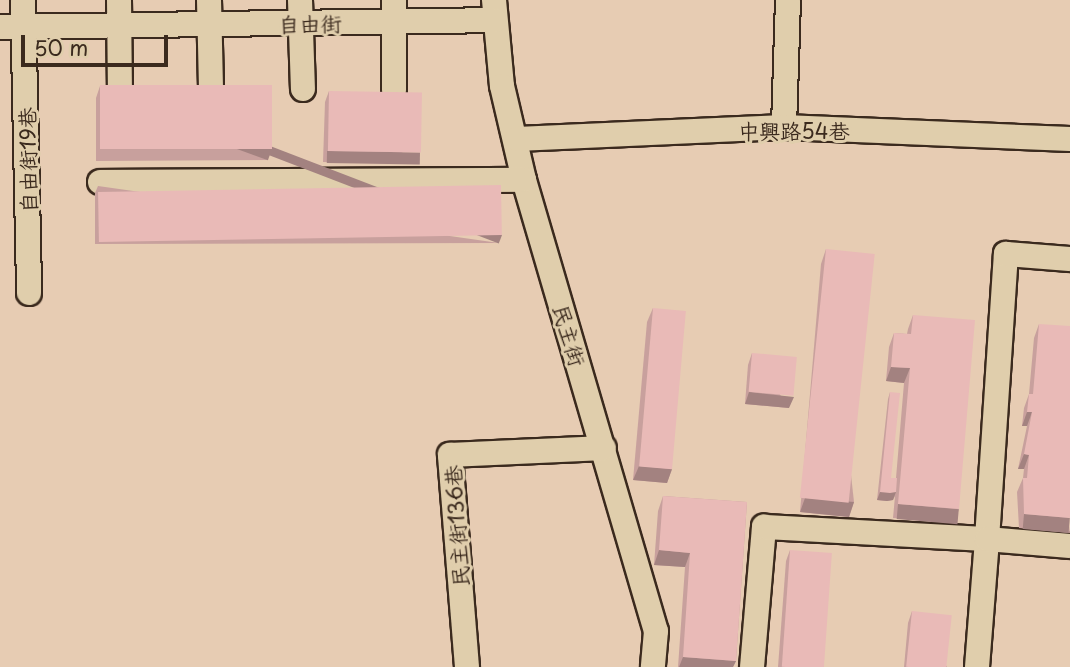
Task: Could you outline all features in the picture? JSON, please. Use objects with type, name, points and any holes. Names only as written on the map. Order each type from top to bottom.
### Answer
[{"type":"street","name":"自由街19巷","points":[[23,0],[12,27],[29,293]]},
{"type":"street","points":[[119,0],[120,91]]},
{"type":"street","points":[[784,127],[788,0]]},
{"type":"street","name":"自由街","points":[[12,27],[119,26],[209,12],[494,10]]},
{"type":"street","name":"民主街","points":[[494,10],[502,86],[517,139],[524,180],[656,631],[653,667]]},
{"type":"street","points":[[301,11],[303,89]]},
{"type":"street","points":[[394,11],[394,90]]},
{"type":"street","points":[[209,12],[211,90]]},
{"type":"street","name":"中興路54巷","points":[[517,139],[784,127],[1070,139]]},
{"type":"street","points":[[100,182],[524,180]]},
{"type":"street","points":[[977,667],[1006,254],[1070,258]]},
{"type":"street","name":"民主街136巷","points":[[467,667],[450,455],[604,447]]},
{"type":"street","points":[[752,667],[764,527],[1070,546]]},
{"type":"building","points":[[100,85],[272,85],[272,149],[100,149]]},
{"type":"building","points":[[329,91],[422,93],[421,153],[328,151]]},
{"type":"building","points":[[501,185],[502,235],[99,242],[98,192]]},
{"type":"building","points":[[826,249],[875,254],[849,503],[800,498]]},
{"type":"building","points":[[653,308],[686,311],[672,469],[639,466]]},
{"type":"building","points":[[913,315],[975,320],[959,509],[898,504],[910,368],[891,367],[894,333],[911,334]]},
{"type":"building","points":[[1039,324],[1070,326],[1070,518],[1024,514],[1023,478],[1027,478],[1029,455],[1024,454],[1032,412],[1027,412],[1029,394],[1033,394]]},
{"type":"building","points":[[752,353],[797,357],[793,396],[749,392]]},
{"type":"building","points":[[890,392],[900,393],[891,478],[897,478],[896,492],[890,493],[880,492]]},
{"type":"building","points":[[663,496],[747,502],[736,661],[683,657],[690,553],[659,550]]},
{"type":"building","points":[[790,550],[832,553],[824,667],[782,667]]},
{"type":"building","points":[[912,611],[952,615],[946,667],[906,667]]}]
